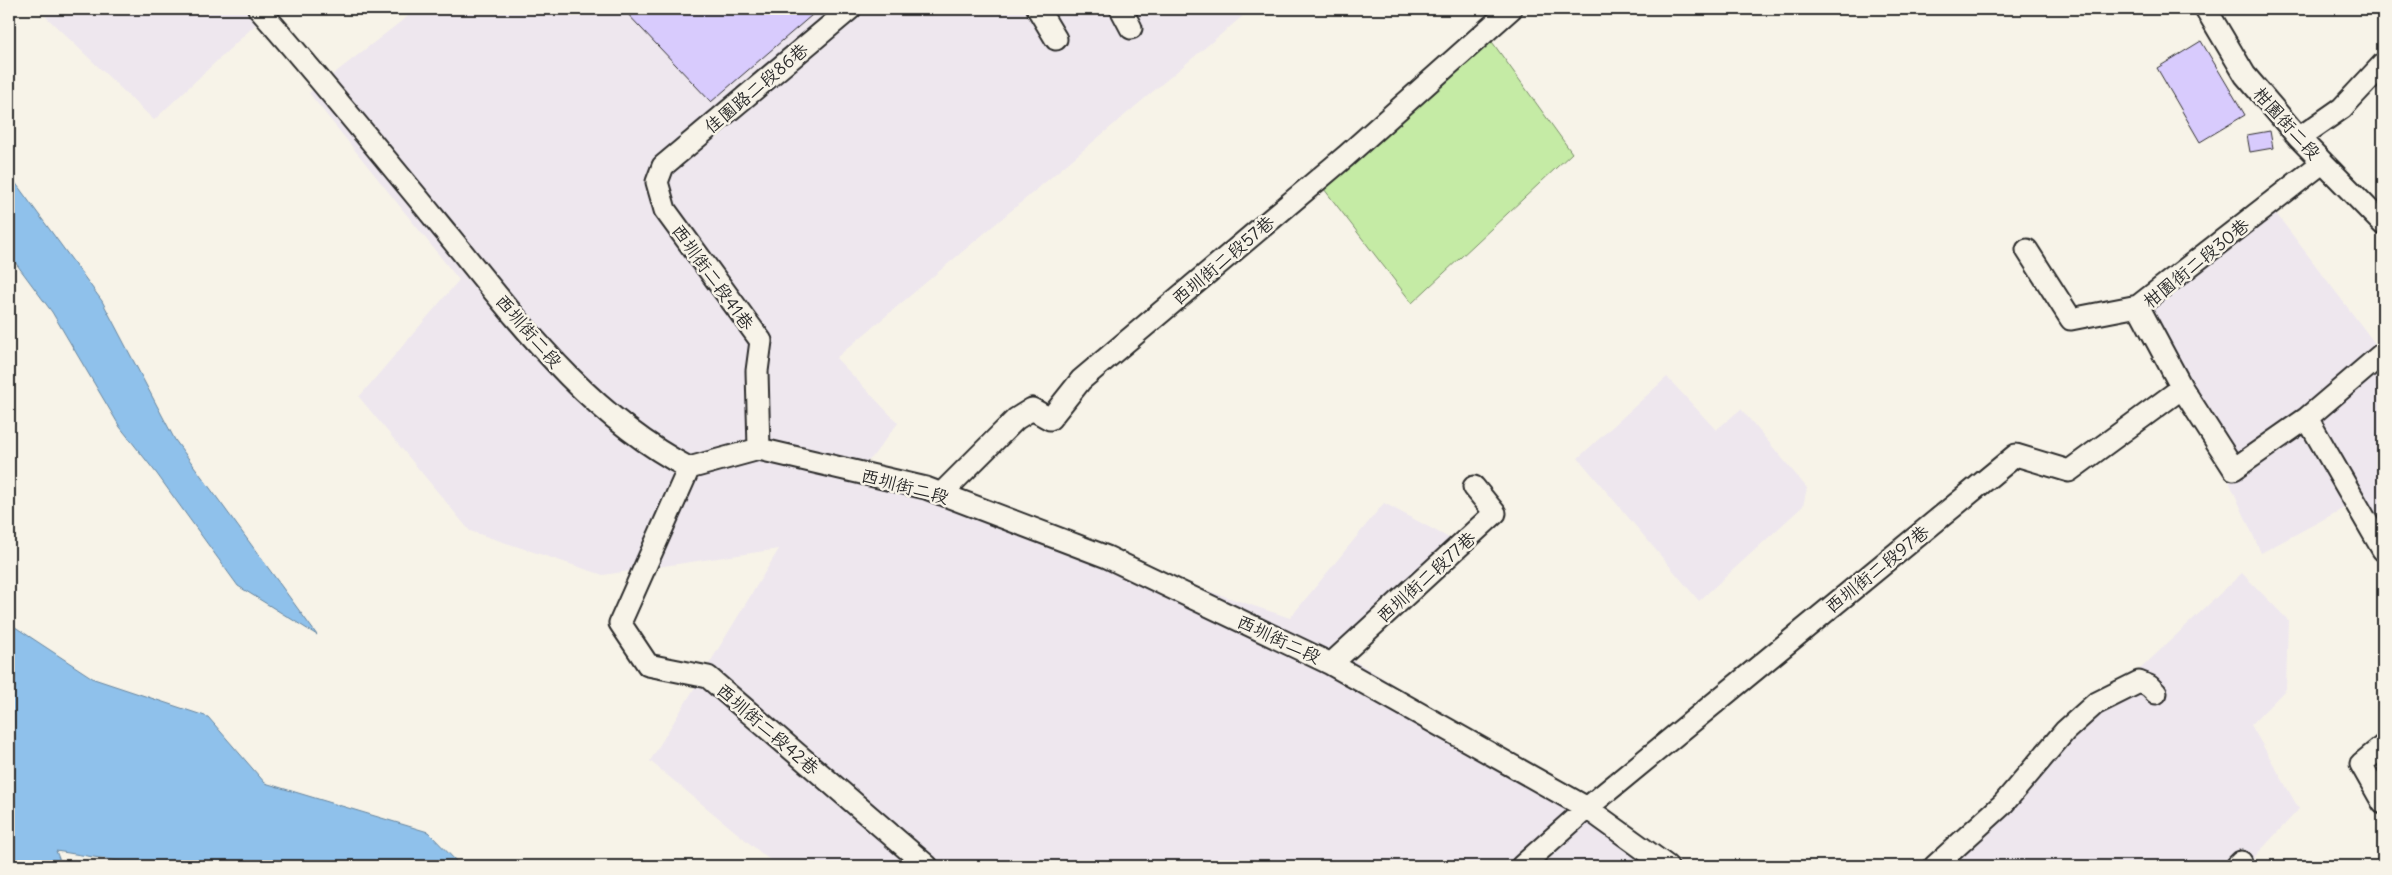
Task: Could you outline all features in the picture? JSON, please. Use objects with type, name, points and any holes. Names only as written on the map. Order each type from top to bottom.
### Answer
[{"type":"street","name":"西圳街二段","points":[[259,9],[320,78],[533,339],[576,384],[658,452],[689,468],[759,450],[926,488],[1107,557],[1331,664],[1587,808],[1667,866]]},
{"type":"street","name":"佳園路二段86巷","points":[[663,166],[850,9]]},
{"type":"street","points":[[1038,9],[1056,39]]},
{"type":"street","points":[[1121,9],[1132,28]]},
{"type":"street","name":"西圳街二段57巷","points":[[941,494],[1016,419],[1032,409],[1050,420],[1081,380],[1346,156],[1511,9]]},
{"type":"street","name":"柑園街二段","points":[[2206,9],[2245,75],[2298,138],[2383,224]]},
{"type":"street","points":[[2298,138],[2342,108],[2383,64]]},
{"type":"street","name":"柑園街二段30巷","points":[[2307,418],[2234,469],[2182,388],[2138,306],[2322,163]]},
{"type":"street","name":"西圳街二段41巷","points":[[663,166],[657,182],[664,210],[761,341],[757,372],[759,450]]},
{"type":"street","points":[[2027,250],[2070,319],[2138,306]]},
{"type":"street","points":[[2382,354],[2307,418],[2383,550]]},
{"type":"street","name":"西圳街二段97巷","points":[[1587,808],[2016,455],[2069,471],[2182,388]]},
{"type":"street","name":"西圳街二段42巷","points":[[689,468],[620,623],[648,665],[708,677],[927,866]]},
{"type":"street","name":"西圳街二段77巷","points":[[1331,664],[1495,513],[1474,487]]},
{"type":"street","points":[[1935,866],[2003,804],[2065,732],[2095,704],[2140,682],[2149,686],[2156,693]]},
{"type":"street","points":[[2383,746],[2361,764],[2383,803]]},
{"type":"street","points":[[1522,866],[1587,808]]},
{"type":"shaded area","points":[[48,9],[272,9],[154,120],[43,14]]},
{"type":"shaded area","points":[[417,9],[1251,9],[836,358],[898,423],[873,456],[856,474],[1290,618],[1384,503],[1451,539],[1352,659],[1681,864],[1679,866],[777,866],[650,761],[779,549],[603,575],[470,531],[359,397],[459,280],[309,93]]},
{"type":"shaded area","points":[[2275,212],[2383,354],[2383,567],[2348,506],[2261,553],[2152,309]]},
{"type":"shaded area","points":[[1667,377],[1716,430],[1741,409],[1807,488],[1803,506],[1699,601],[1578,458]]},
{"type":"shaded area","points":[[2242,573],[2288,620],[2286,689],[2251,725],[2299,809],[2246,866],[1931,866]]},
{"type":"green space","points":[[1490,39],[1572,153],[1412,303],[1324,189]]},
{"type":"water","points":[[9,174],[102,301],[175,440],[317,635],[238,586],[157,474],[120,427],[52,312],[9,254]]},
{"type":"water","points":[[9,623],[94,679],[208,717],[265,783],[428,832],[461,866],[150,866],[56,851],[62,866],[9,866]]},
{"type":"building","points":[[623,9],[819,9],[711,102]]},
{"type":"building","points":[[2201,41],[2245,115],[2200,142],[2157,68]]},
{"type":"building","points":[[2270,131],[2273,148],[2250,152],[2247,135]]}]
